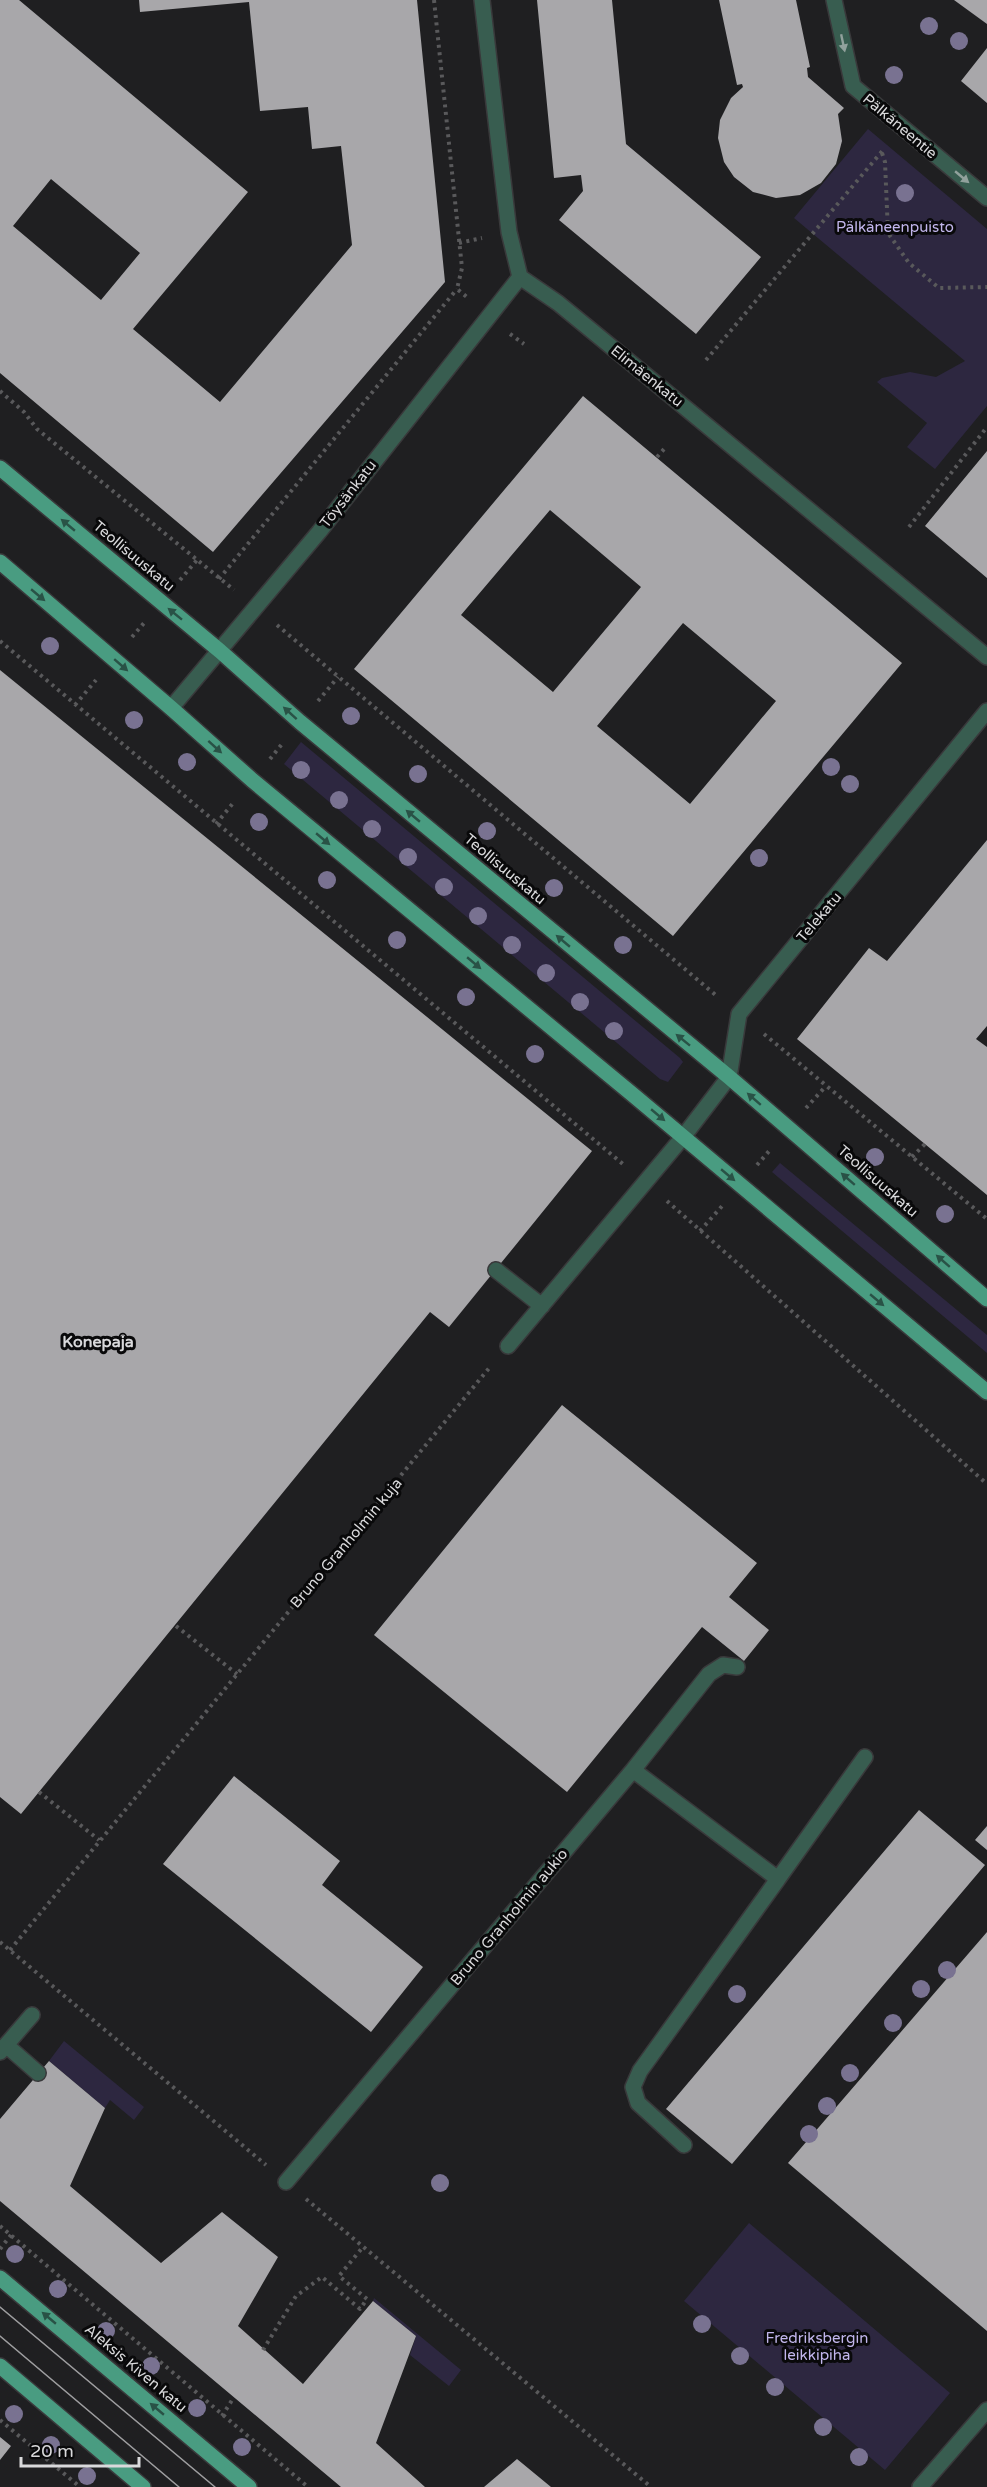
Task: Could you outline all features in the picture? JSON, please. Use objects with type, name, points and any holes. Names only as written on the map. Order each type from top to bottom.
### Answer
[{"type":"main road","name":"Teollisuuskatu","points":[[0,468],[220,651],[300,722],[729,1077],[987,1299]]},
{"type":"main road","points":[[0,562],[252,780],[632,1094],[987,1392]]},
{"type":"main road","name":"Aleksis Kiven katu","points":[[0,2278],[249,2487]]},
{"type":"main road","points":[[0,2366],[143,2487]]},
{"type":"street","points":[[482,0],[509,232],[520,277]]},
{"type":"street","name":"Pälkäneentie","points":[[834,0],[853,86],[987,198]]},
{"type":"street","name":"Töysänkatu","points":[[171,708],[257,608],[520,277]]},
{"type":"street","name":"Elimäenkatu","points":[[520,277],[558,303],[987,657]]},
{"type":"street","name":"Telekatu","points":[[739,1014],[987,711]]},
{"type":"street","points":[[508,1346],[683,1137],[729,1077],[739,1014]]},
{"type":"street","points":[[496,1270],[542,1306]]},
{"type":"street","name":"Bruno Granholmin aukio","points":[[285,2182],[633,1770],[709,1674],[723,1665],[737,1667]]},
{"type":"street","points":[[684,2145],[638,2103],[633,2087],[640,2071],[865,1756]]},
{"type":"street","points":[[633,1770],[778,1880]]},
{"type":"street","points":[[32,2015],[3,2048],[38,2073]]},
{"type":"street","points":[[920,2487],[987,2410]]},
{"type":"path","points":[[219,579],[457,289],[462,268],[434,0]]},
{"type":"path","points":[[706,360],[887,144]]},
{"type":"path","points":[[881,152],[885,162],[888,233],[909,263],[939,288],[987,286]]},
{"type":"path","points":[[457,289],[489,317]]},
{"type":"path","points":[[0,391],[24,411],[38,429],[257,608],[739,1014],[987,1219]]},
{"type":"path","points":[[909,527],[987,427]]},
{"type":"path","points":[[657,457],[665,448]]},
{"type":"path","points":[[75,705],[197,560]]},
{"type":"path","points":[[0,641],[645,1182],[987,1484]]},
{"type":"path","points":[[216,824],[338,676]]},
{"type":"path","points":[[700,1231],[826,1086]]},
{"type":"path","points":[[912,1157],[925,1144]]},
{"type":"path","name":"Bruno Granholmin kuja","points":[[10,1950],[508,1346]]},
{"type":"path","points":[[176,1626],[237,1674]]},
{"type":"path","points":[[39,1792],[99,1840]]},
{"type":"path","points":[[0,1942],[651,2487]]},
{"type":"path","points":[[0,2226],[308,2487]]},
{"type":"path","points":[[0,2249],[11,2235]]},
{"type":"path","points":[[263,2350],[296,2296],[322,2277],[360,2308],[367,2299],[339,2276],[363,2247]]},
{"type":"path","points":[[222,2416],[234,2397]]},
{"type":"path","points":[[0,2420],[80,2487]]},
{"type":"green space","name":"Pälkäneenpuisto","points":[[868,129],[987,229],[987,406],[935,469],[907,447],[927,423],[877,382],[882,378],[910,372],[936,377],[965,361],[794,218]]},
{"type":"green space","points":[[301,742],[680,1058],[683,1062],[668,1082],[660,1079],[284,764]]},
{"type":"green space","points":[[780,1163],[987,1335],[987,1353],[772,1172]]},
{"type":"green space","points":[[64,2041],[144,2107],[134,2120],[110,2100],[105,2108],[49,2061]]},
{"type":"green space","name":"Fredriksbergin leikkipiha","points":[[749,2223],[950,2393],[885,2470],[684,2301]]},
{"type":"green space","points":[[374,2298],[461,2370],[449,2386],[410,2355],[416,2336],[373,2301]]},
{"type":"building","points":[[0,0],[19,0],[248,192],[133,329],[220,402],[352,245],[341,146],[312,149],[308,107],[260,111],[249,2],[140,12],[139,0],[417,0],[445,282],[213,552],[0,373]],"holes":[[[51,179],[140,253],[101,300],[13,226]]]},
{"type":"building","points":[[537,0],[612,0],[626,144],[761,257],[696,334],[559,220],[583,191],[581,175],[554,178]]},
{"type":"building","points":[[719,0],[796,0],[810,67],[807,68],[808,77],[844,108],[838,114],[842,141],[836,164],[821,183],[800,195],[776,198],[753,192],[734,177],[724,162],[718,138],[720,120],[731,98],[743,87],[742,84],[737,85]]},
{"type":"building","points":[[954,0],[987,0],[987,24]]},
{"type":"building","points":[[987,48],[987,103],[961,81]]},
{"type":"building","points":[[583,396],[902,663],[673,936],[354,669]],"holes":[[[550,510],[641,587],[553,692],[461,615]],[[683,623],[776,701],[690,804],[597,726]]]},
{"type":"building","points":[[987,451],[987,578],[925,526]]},
{"type":"building","points":[[0,670],[592,1151],[449,1327],[430,1312],[21,1814],[0,1797]]},
{"type":"building","points":[[987,840],[987,1026],[976,1039],[987,1047],[987,1195],[797,1039],[869,948],[887,961]]},
{"type":"building","points":[[562,1405],[757,1563],[729,1597],[769,1630],[744,1661],[702,1627],[567,1792],[374,1635]]},
{"type":"building","points":[[234,1776],[340,1861],[322,1885],[423,1967],[371,2032],[163,1864]]},
{"type":"building","points":[[919,1810],[985,1865],[732,2164],[666,2109]]},
{"type":"building","points":[[987,1826],[987,1850],[975,1840]]},
{"type":"building","points":[[987,1932],[987,2331],[788,2163]]},
{"type":"building","points":[[49,2061],[105,2108],[70,2186],[161,2263],[222,2212],[278,2257],[238,2326],[303,2384],[373,2301],[416,2336],[376,2443],[425,2487],[341,2487],[0,2201],[0,2119]]},
{"type":"building","points":[[0,2437],[11,2446],[0,2460]]},
{"type":"building","points":[[517,2459],[551,2487],[484,2487]]},
{"type":"tram line","points":[[0,2307],[215,2487]]},
{"type":"tram line","points":[[0,2336],[179,2487]]},
{"type":"district","name":"Konepaja","points":[[98,1341]]}]
